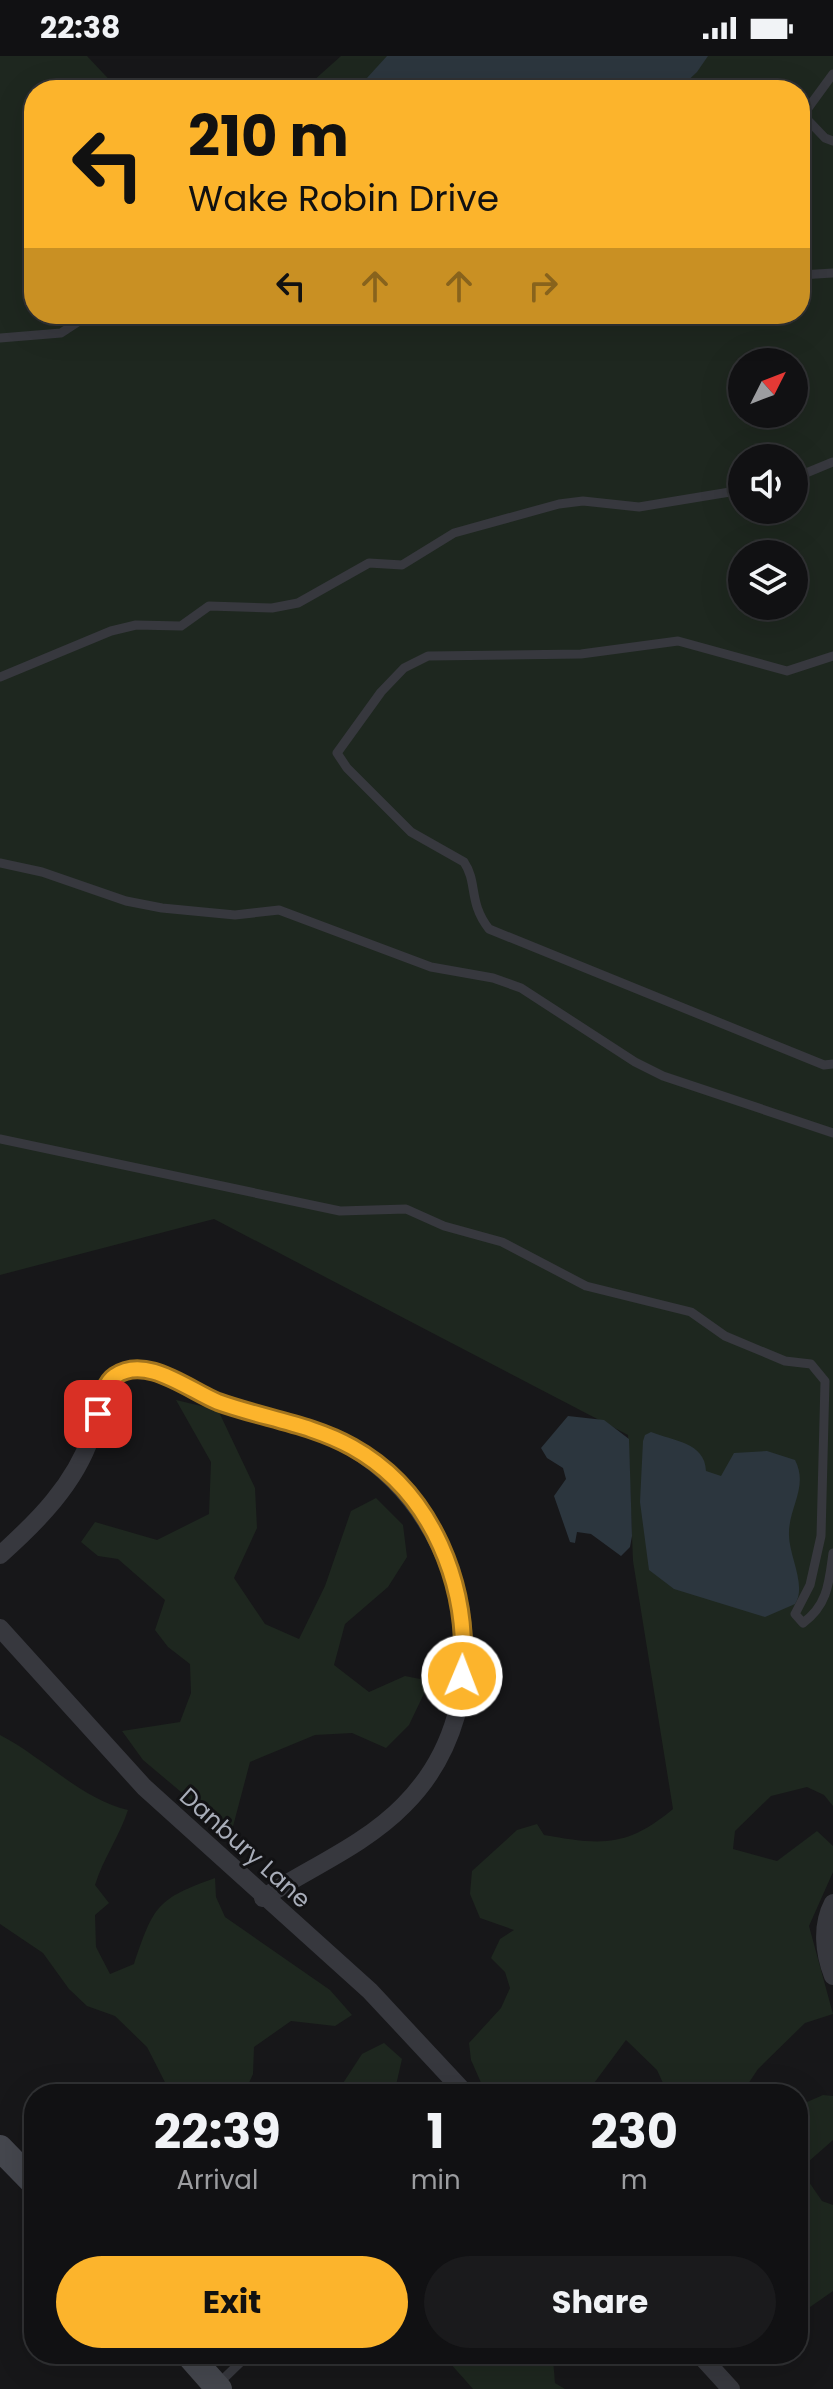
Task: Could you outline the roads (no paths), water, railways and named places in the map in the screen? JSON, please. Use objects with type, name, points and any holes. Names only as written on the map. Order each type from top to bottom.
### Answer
[{"type":"street","points":[[0,1555],[35,1521],[78,1465],[105,1389],[116,1375],[138,1370],[160,1374],[217,1401],[352,1447],[385,1471],[415,1504],[449,1560],[459,1595],[464,1654],[460,1699],[438,1756],[423,1783],[404,1805],[367,1836],[263,1898]]},
{"type":"street","name":"Danbury Lane","points":[[0,1628],[144,1787],[263,1898],[370,1991],[457,2084]]},
{"type":"street","points":[[833,1903],[827,1918],[825,1946],[833,1976]]},
{"type":"street","points":[[1,2151],[24,2173]]},
{"type":"street","points":[[199,2364],[218,2387]]},
{"type":"street","points":[[708,2364],[731,2389]]},
{"type":"lane","points":[[810,106],[833,74]]},
{"type":"lane","points":[[810,124],[833,141]]},
{"type":"lane","points":[[810,274],[833,273]]},
{"type":"lane","points":[[0,338],[61,333],[75,324]]},
{"type":"lane","points":[[808,472],[833,462]]},
{"type":"lane","points":[[0,677],[111,631],[136,625],[181,626],[209,606],[272,608],[298,603],[369,563],[402,565],[454,533],[559,504],[583,501],[639,507],[728,492]]},
{"type":"lane","points":[[833,656],[787,671],[678,641],[581,654],[428,656],[404,668],[381,692],[337,753],[347,768],[411,832],[464,862],[470,870],[475,911],[489,929],[773,1045],[824,1065],[833,1064]]},
{"type":"lane","points":[[0,863],[42,872],[126,901],[162,908],[235,915],[279,910],[431,967],[493,978],[521,988],[635,1062],[663,1076],[833,1133]]},
{"type":"lane","points":[[0,1139],[340,1211],[406,1209],[444,1226],[502,1242],[586,1286],[691,1312],[725,1336],[785,1361],[811,1364],[825,1381],[824,1482],[821,1536],[810,1585],[795,1614],[803,1623],[816,1614],[829,1590],[833,1553]]},
{"type":"lane","points":[[218,2387],[240,2364]]}]
